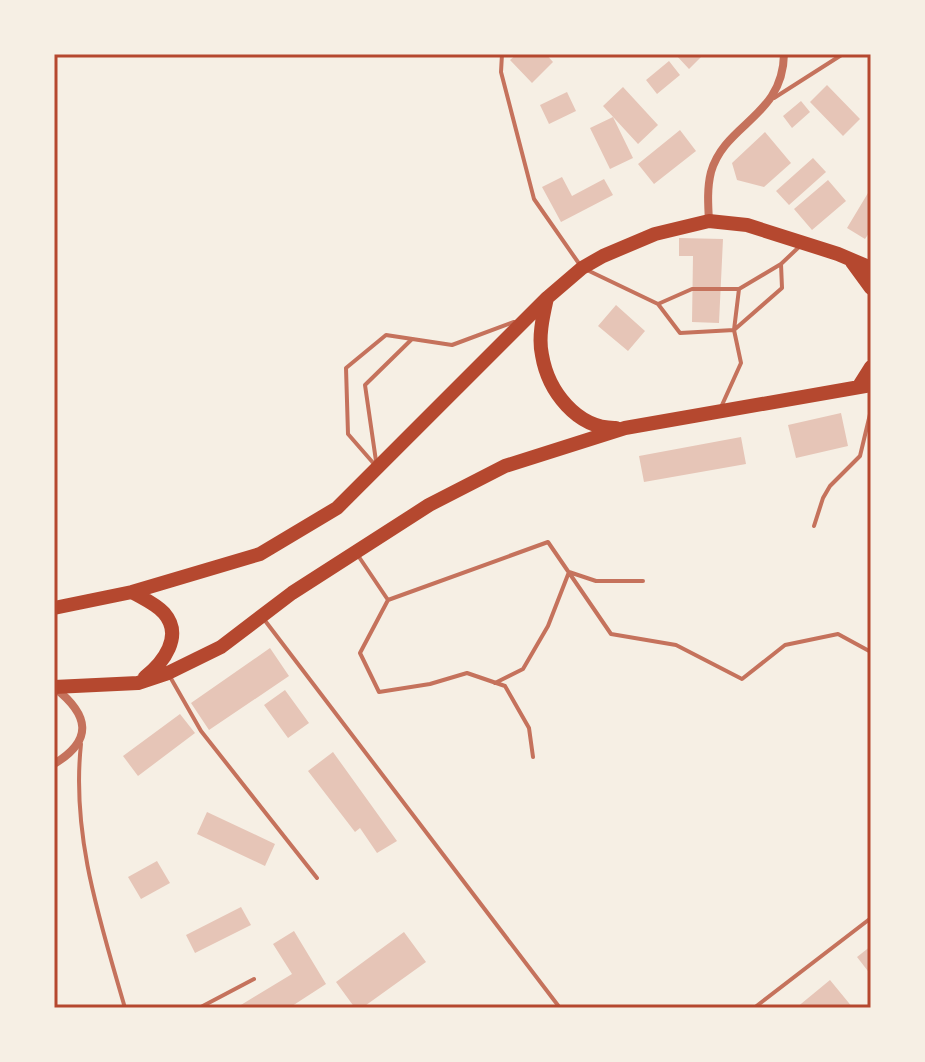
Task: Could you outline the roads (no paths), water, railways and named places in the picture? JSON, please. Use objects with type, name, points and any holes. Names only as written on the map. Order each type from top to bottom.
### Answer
[{"type":"main road","points":[[54,608],[132,592],[260,554],[337,508],[547,298],[582,268],[655,234],[709,221],[740,223],[871,268]]},
{"type":"main road","points":[[851,261],[871,288]]},
{"type":"main road","points":[[547,298],[541,353],[547,373],[572,413],[603,429],[625,428],[865,385],[871,367]]},
{"type":"main road","points":[[54,687],[138,683],[168,673],[221,647],[355,552],[429,505],[505,466],[625,428]]},
{"type":"main road","points":[[132,592],[166,615],[171,626],[169,651],[163,663],[138,683]]},
{"type":"street","points":[[709,221],[707,192],[712,169],[723,149],[772,99],[782,75],[784,54]]},
{"type":"street","points":[[54,687],[73,702],[83,733],[74,751],[54,764]]},
{"type":"lane","points":[[502,54],[501,72],[534,199],[582,268],[658,304],[680,333],[734,330],[782,288],[781,264]]},
{"type":"lane","points":[[772,99],[843,54]]},
{"type":"lane","points":[[658,304],[692,289],[739,289],[781,264],[803,243]]},
{"type":"lane","points":[[719,412],[741,363],[734,330],[739,289]]},
{"type":"lane","points":[[377,467],[348,434],[346,368],[386,335],[452,345],[528,317]]},
{"type":"lane","points":[[377,467],[365,385],[412,339]]},
{"type":"lane","points":[[814,526],[830,486],[860,456],[871,410]]},
{"type":"lane","points":[[533,757],[529,728],[505,686],[467,673],[430,684],[379,692],[360,653],[388,600],[548,542],[611,634],[676,645],[742,679],[785,645],[838,634],[871,652]]},
{"type":"lane","points":[[355,552],[388,600]]},
{"type":"lane","points":[[569,572],[596,581],[643,581]]},
{"type":"lane","points":[[495,683],[523,669],[548,626],[569,572]]},
{"type":"lane","points":[[262,616],[560,1008]]},
{"type":"lane","points":[[168,673],[201,731],[317,878]]},
{"type":"lane","points":[[81,741],[78,797],[89,884],[125,1008]]},
{"type":"lane","points":[[754,1008],[871,918]]},
{"type":"lane","points":[[199,1008],[254,979]]}]
